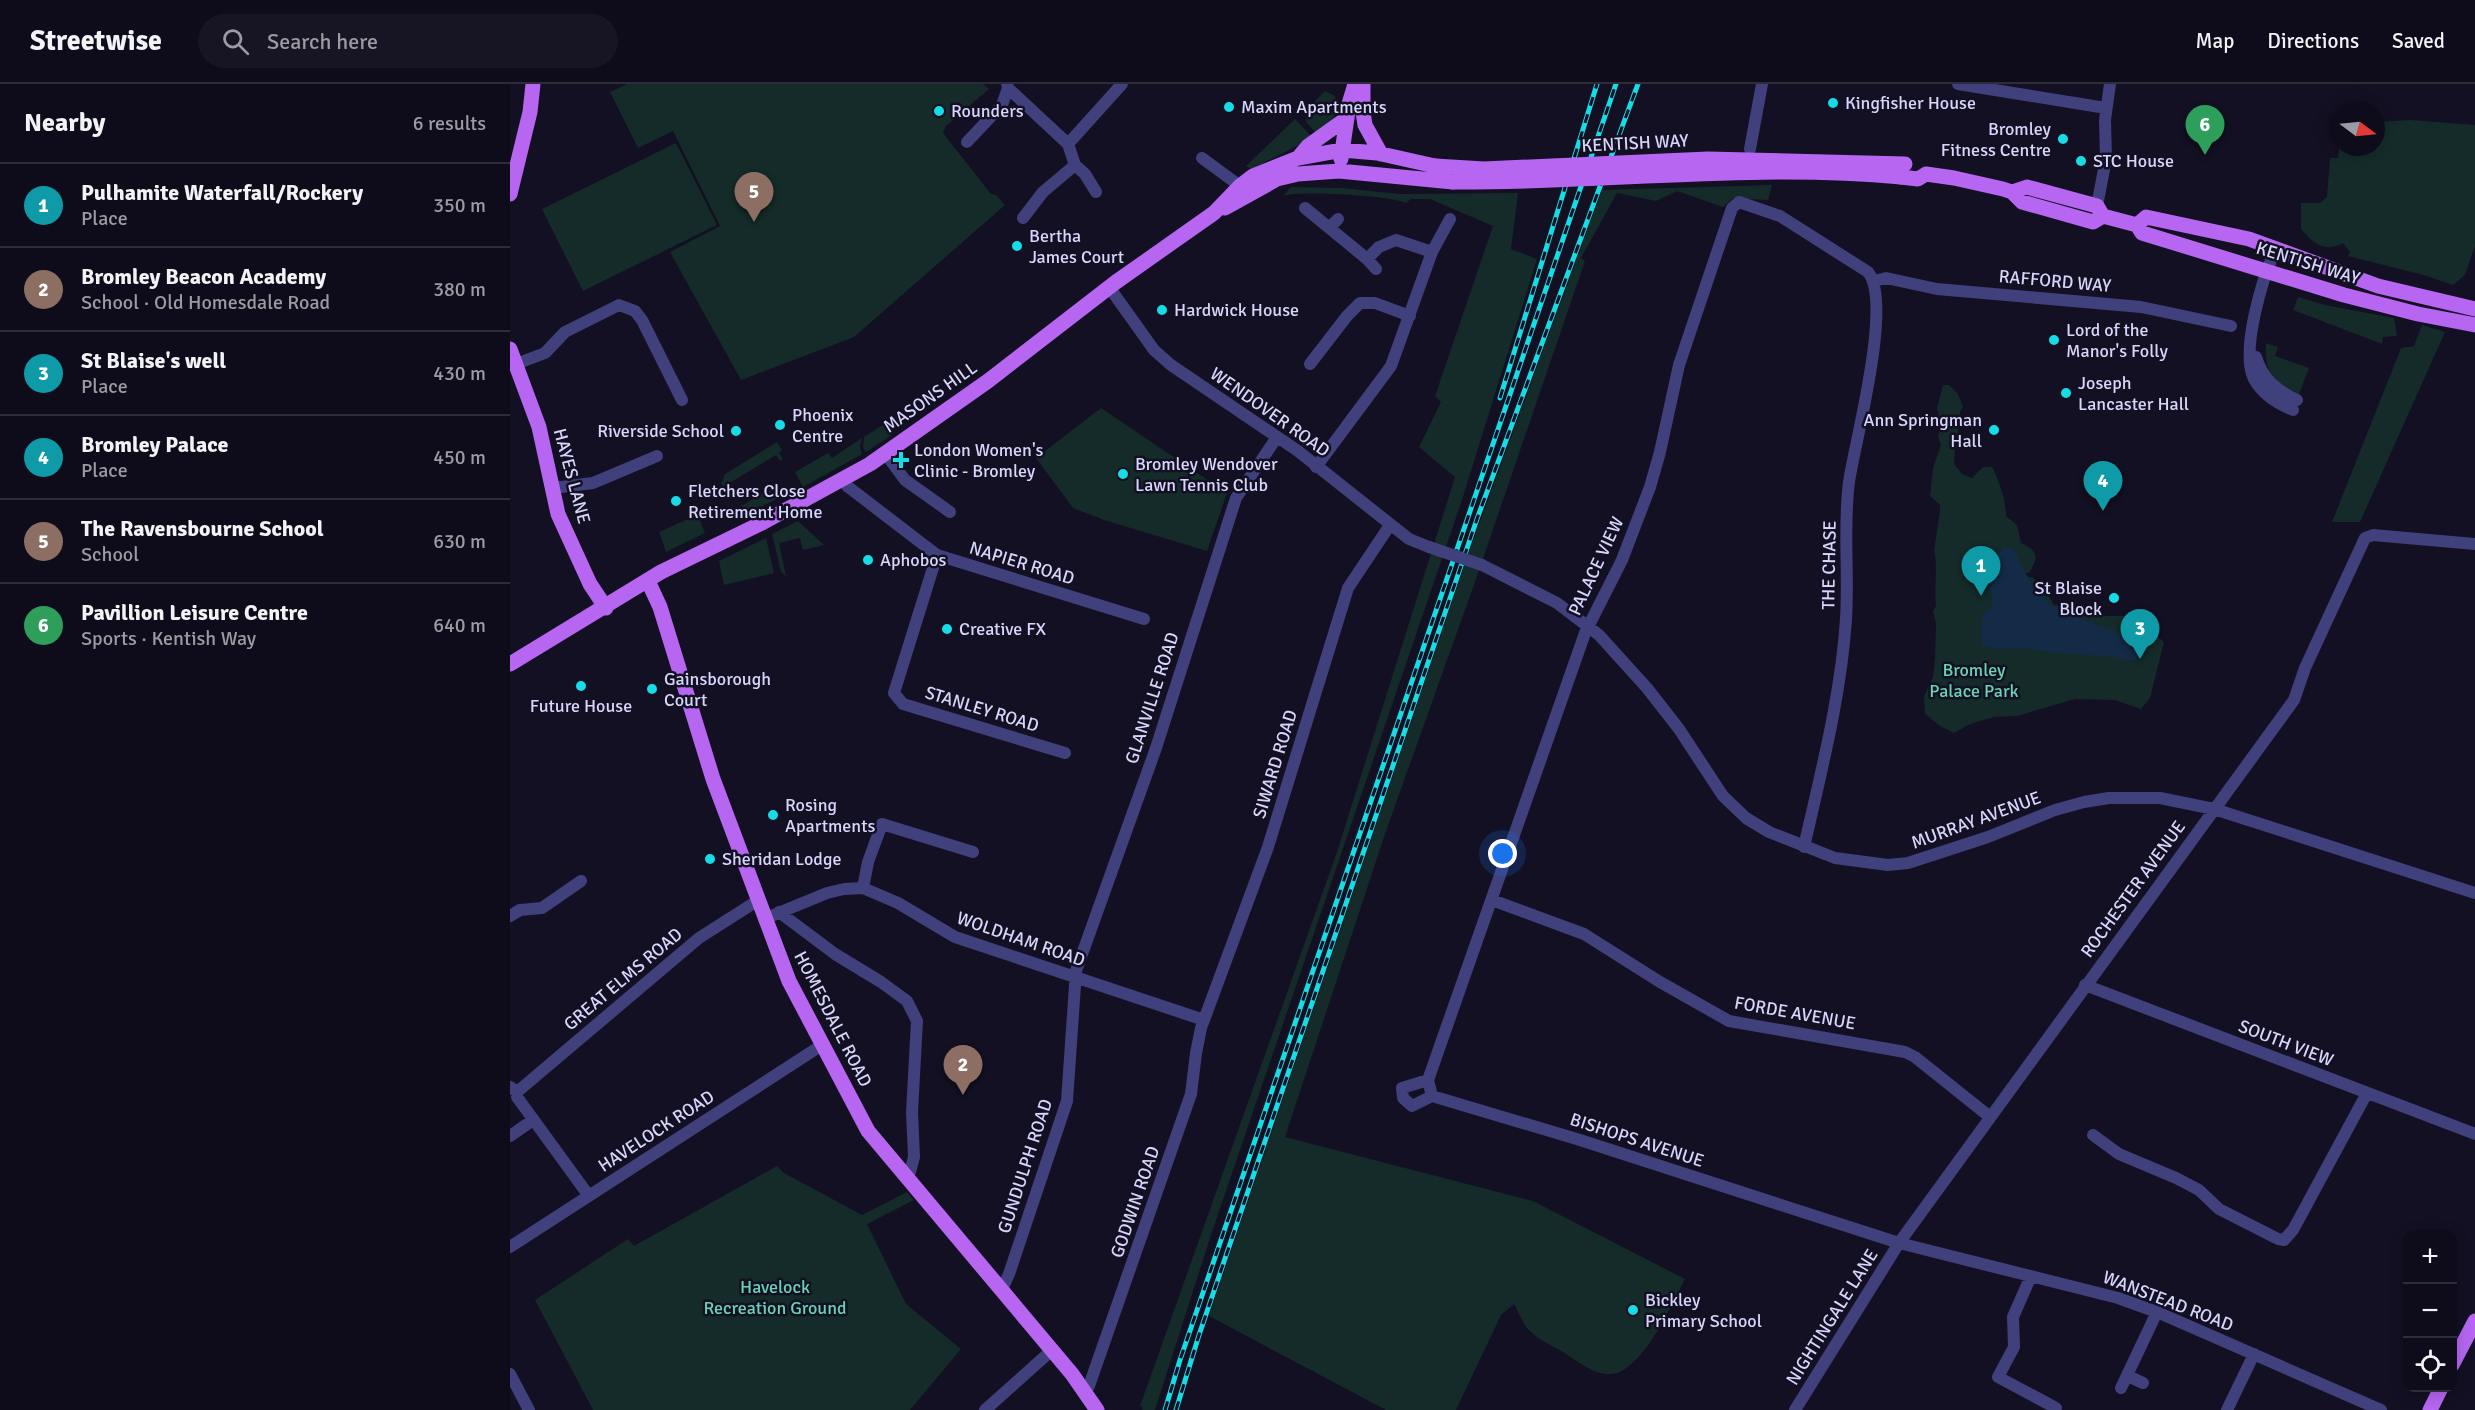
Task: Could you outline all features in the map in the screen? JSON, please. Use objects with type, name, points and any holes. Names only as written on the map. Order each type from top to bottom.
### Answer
[{"type":"main road","points":[[510,194],[530,111],[533,84]]},
{"type":"main road","points":[[1339,171],[1355,84]]},
{"type":"main road","points":[[1363,84],[1365,125],[1381,154]]},
{"type":"main road","points":[[1298,158],[1308,146],[1347,118]]},
{"type":"main road","name":"KENTISH WAY","points":[[1342,150],[1381,154],[1435,166],[1484,169],[1708,159],[1903,170]]},
{"type":"main road","name":"MASONS HILL","points":[[1214,213],[1240,186],[1273,166],[1298,158],[1342,150]]},
{"type":"main road","name":"KENTISH WAY","points":[[1339,171],[1453,182],[1714,173],[1825,173],[1903,170],[1920,165],[1926,174],[1961,179],[2012,192],[2022,202],[2093,222],[2100,211],[2137,225],[2142,233],[2327,291],[2392,308],[2475,325]]},
{"type":"main road","name":"MASONS HILL","points":[[510,664],[669,568],[762,523],[843,480],[988,381],[1109,287],[1214,213],[1276,179],[1298,174],[1339,171]]},
{"type":"main road","name":"KENTISH WAY","points":[[2137,225],[2146,218],[2236,236],[2378,286],[2475,309]]},
{"type":"main road","name":"HAYES LANE","points":[[510,349],[539,427],[558,514],[590,584],[606,608]]},
{"type":"main road","name":"HOMESDALE ROAD","points":[[648,581],[660,607],[713,778],[764,919],[789,981],[868,1131],[1085,1391],[1097,1410]]},
{"type":"main road","points":[[2457,1355],[2475,1321]]},
{"type":"main road","points":[[2430,1410],[2439,1392]]},
{"type":"street","points":[[1068,144],[1122,84]]},
{"type":"street","points":[[1750,149],[1762,84]]},
{"type":"street","points":[[1958,84],[2106,108]]},
{"type":"street","points":[[2100,211],[2106,159],[2106,108],[2110,84]]},
{"type":"street","points":[[967,142],[1002,105],[1007,86],[1068,144],[1075,165],[1085,174],[1096,192]]},
{"type":"street","points":[[1202,158],[1240,186]]},
{"type":"street","points":[[1023,218],[1043,192],[1075,165]]},
{"type":"street","name":"PALACE VIEW","points":[[1428,1080],[1588,625],[1622,560],[1650,487],[1681,357],[1734,204],[1743,202],[1780,216],[1833,252],[1868,272],[1874,282]]},
{"type":"street","points":[[1305,208],[1333,223],[1376,270]]},
{"type":"street","points":[[1316,467],[1382,380],[1397,352],[1432,252],[1450,219]]},
{"type":"street","points":[[1367,259],[1379,247],[1396,240],[1432,252]]},
{"type":"street","points":[[2276,249],[2266,271],[2258,299],[2250,362],[2254,379],[2276,403],[2293,406]]},
{"type":"street","name":"RAFFORD WAY","points":[[1874,282],[1887,278],[1937,289],[2140,307],[2231,326]]},
{"type":"street","name":"THE CHASE","points":[[1804,847],[1840,671],[1846,618],[1849,482],[1870,379],[1875,325],[1874,282]]},
{"type":"street","name":"WENDOVER ROAD","points":[[1109,287],[1160,356],[1277,436],[1409,539],[1482,565]]},
{"type":"street","points":[[1311,364],[1347,316],[1360,303],[1375,303],[1410,316]]},
{"type":"street","points":[[516,364],[545,353],[565,332],[619,305],[635,311],[642,321],[682,400]]},
{"type":"street","name":"GLANVILLE ROAD","points":[[1076,978],[1076,971],[1156,748],[1236,498],[1277,436]]},
{"type":"street","points":[[885,453],[905,480],[950,512]]},
{"type":"street","points":[[553,488],[593,483],[657,456]]},
{"type":"street","name":"NAPIER ROAD","points":[[843,480],[847,486],[937,555],[1144,619]]},
{"type":"street","name":"SIWARD ROAD","points":[[1204,1020],[1268,847],[1348,588],[1390,525]]},
{"type":"street","name":"ROCHESTER AVENUE","points":[[1899,1244],[2294,700],[2305,668],[2365,538],[2373,536],[2475,544]]},
{"type":"street","name":"STANLEY ROAD","points":[[937,555],[894,693],[903,704],[1065,753]]},
{"type":"street","name":"MURRAY AVENUE","points":[[1482,565],[1557,603],[1588,625],[1647,688],[1679,729],[1723,796],[1746,818],[1769,832],[1835,858],[1887,865],[1908,863],[1988,837],[2055,810],[2084,802],[2109,798],[2160,798],[2214,809],[2474,888]]},
{"type":"street","points":[[863,888],[868,862],[882,824],[973,852]]},
{"type":"street","points":[[510,916],[520,910],[542,908],[581,881]]},
{"type":"street","name":"WOLDHAM ROAD","points":[[764,919],[827,893],[844,888],[863,888],[898,903],[955,937],[1204,1020]]},
{"type":"street","name":"FORDE AVENUE","points":[[1492,900],[1584,934],[1660,982],[1729,1021],[1905,1052],[1915,1057],[1990,1117]]},
{"type":"street","name":"GREAT ELMS ROAD","points":[[513,1089],[699,938],[757,901]]},
{"type":"street","points":[[779,912],[835,954],[907,1001],[917,1021],[912,1112],[914,1157],[910,1172],[905,1176]]},
{"type":"street","name":"GUNDULPH ROAD","points":[[999,1289],[1009,1274],[1066,1101],[1076,978]]},
{"type":"street","name":"SOUTH VIEW","points":[[2085,985],[2475,1134]]},
{"type":"street","name":"GODWIN ROAD","points":[[1085,1391],[1089,1386],[1191,1094],[1196,1053],[1204,1020]]},
{"type":"street","name":"HAVELOCK ROAD","points":[[510,1247],[822,1044]]},
{"type":"street","points":[[1428,1080],[1432,1096]]},
{"type":"street","name":"BISHOPS AVENUE","points":[[1428,1080],[1402,1088],[1403,1098],[1412,1106],[1432,1096],[1580,1140],[1899,1244]]},
{"type":"street","points":[[513,1089],[589,1196]]},
{"type":"street","points":[[2093,1136],[2119,1154],[2199,1190],[2219,1209],[2284,1240],[2293,1230],[2367,1092]]},
{"type":"street","points":[[510,1136],[533,1120]]},
{"type":"street","name":"WANSTEAD ROAD","points":[[1899,1244],[2118,1298],[2157,1312],[2381,1410]]},
{"type":"street","name":"NIGHTINGALE LANE","points":[[1795,1410],[1899,1244]]},
{"type":"street","points":[[2031,1276],[2013,1317],[2014,1347],[1998,1377],[2056,1408]]},
{"type":"street","points":[[2121,1388],[2157,1312]]},
{"type":"street","points":[[985,1410],[1051,1351]]},
{"type":"street","points":[[2227,1410],[2254,1354]]},
{"type":"street","points":[[510,1374],[529,1410]]},
{"type":"street","points":[[2128,1376],[2143,1383]]},
{"type":"green space","points":[[627,84],[983,84],[989,89],[946,126],[943,133],[991,194],[996,195],[1005,205],[854,337],[741,380],[670,252],[720,226],[673,131],[638,148],[610,92]]},
{"type":"green space","points":[[1325,91],[1335,96],[1338,111],[1331,121],[1316,133],[1306,122],[1308,108]]},
{"type":"green space","points":[[1295,119],[1313,138],[1251,169],[1246,166]]},
{"type":"green space","points":[[2410,120],[2475,125],[2475,246],[2465,275],[2453,285],[2348,256],[2350,252],[2343,243],[2325,247],[2315,243],[2301,229],[2301,203],[2320,203],[2327,197],[2330,158],[2385,156],[2385,121]]},
{"type":"green space","points":[[676,143],[717,225],[583,291],[542,209]]},
{"type":"green space","points":[[1772,185],[1768,200],[1733,198],[1723,207],[1677,191],[1656,201],[1617,193],[1581,258],[1585,261],[1476,579],[1386,831],[1285,1137],[1533,1201],[1685,1279],[1663,1321],[1643,1352],[1631,1365],[1619,1372],[1606,1374],[1591,1370],[1539,1338],[1525,1325],[1514,1304],[1501,1315],[1456,1410],[1386,1410],[1209,1316],[1469,552],[1602,190]]},
{"type":"green space","points":[[1291,187],[1341,188],[1401,194],[1518,193],[1511,249],[1537,259],[1462,500],[1212,1232],[1155,1410],[1142,1410],[1143,1407],[1140,1406],[1337,852],[1455,477],[1419,447],[1441,402],[1435,396],[1493,226],[1430,199],[1411,199],[1406,203],[1384,198],[1346,195],[1292,194],[1283,196]]},
{"type":"green space","points":[[2298,297],[2325,305],[2394,318],[2397,336],[2383,337],[2382,344],[2293,310]]},
{"type":"green space","points":[[2422,325],[2445,332],[2360,522],[2332,522],[2401,348],[2414,346]]},
{"type":"green space","points":[[2266,343],[2278,347],[2275,356],[2309,368],[2299,394],[2283,385],[2272,374],[2267,361]]},
{"type":"green space","name":"Bromley Palace Park","points":[[1943,385],[1949,385],[1958,394],[1963,407],[1960,412],[1958,431],[1966,443],[1955,449],[1954,464],[1962,474],[1972,478],[1983,467],[1992,467],[2002,491],[2006,516],[2017,525],[2021,543],[2031,549],[2035,555],[2029,573],[2015,573],[2007,562],[1999,571],[1999,606],[1984,635],[1991,643],[2073,649],[2086,653],[2106,653],[2128,657],[2133,655],[2131,647],[2116,638],[2091,627],[2066,626],[2036,610],[2026,593],[2026,578],[2032,577],[2044,587],[2054,605],[2075,607],[2093,616],[2131,616],[2131,625],[2149,624],[2164,642],[2150,698],[2141,709],[2115,700],[2075,699],[2017,716],[1994,717],[1970,724],[1954,733],[1940,726],[1925,714],[1924,696],[1933,677],[1935,658],[1936,624],[1933,611],[1936,606],[1936,568],[1934,551],[1940,505],[1930,496],[1933,468],[1941,445],[1938,436],[1941,427],[1937,408]]},
{"type":"green space","name":"Bromley Wendover Lawn Tennis Club","points":[[1101,408],[1227,493],[1207,551],[1104,520],[1073,508],[1036,458]]},
{"type":"green space","points":[[884,424],[892,435],[866,452],[863,448],[864,437]]},
{"type":"green space","points":[[862,438],[860,447],[862,454],[803,487],[795,472],[828,453],[832,458]]},
{"type":"green space","points":[[777,442],[782,450],[779,453],[783,459],[780,461],[776,455],[723,487],[721,484],[725,474]]},
{"type":"green space","points":[[777,484],[778,491],[775,500],[734,520],[730,513]]},
{"type":"green space","points":[[698,516],[705,533],[666,552],[659,532]]},
{"type":"green space","points":[[798,521],[824,545],[803,550],[800,538],[779,543],[786,576],[781,572],[772,534]]},
{"type":"green space","points":[[766,538],[774,573],[724,585],[719,561]]},
{"type":"green space","name":"Havelock Recreation Ground","points":[[777,1166],[784,1173],[862,1215],[907,1192],[914,1200],[867,1224],[906,1304],[961,1349],[910,1410],[593,1410],[535,1300],[628,1239],[634,1246]]},
{"type":"water","points":[[2004,547],[2013,548],[2026,574],[2050,605],[2138,641],[2140,651],[2136,660],[2127,661],[2117,657],[1983,646],[1981,633],[1983,621],[1985,612],[1991,608],[1992,603],[1991,573]]},
{"type":"railway","points":[[1500,398],[1597,84]]},
{"type":"railway","points":[[1165,1410],[1180,1360],[1616,84]]},
{"type":"railway","points":[[1176,1410],[1199,1335],[1477,519],[1638,84]]},
{"type":"place","name":"Kingfisher House","points":[[1833,103]]},
{"type":"place","name":"Maxim Apartments","points":[[1229,107]]},
{"type":"place","name":"Rounders","points":[[939,111]]},
{"type":"place","name":"Bromley Fitness Centre","points":[[2063,139]]},
{"type":"place","name":"Pavillion Leisure Centre","points":[[2205,155]]},
{"type":"place","name":"STC House","points":[[2081,161]]},
{"type":"place","name":"The Ravensbourne School","points":[[754,222]]},
{"type":"place","name":"Bertha James Court","points":[[1017,246]]},
{"type":"place","name":"Hardwick House","points":[[1162,310]]},
{"type":"place","name":"Lord of the Manor's Folly","points":[[2054,340]]},
{"type":"place","name":"Joseph Lancaster Hall","points":[[2066,393]]},
{"type":"place","name":"Phoenix Centre","points":[[780,425]]},
{"type":"place","name":"Ann Springman Hall","points":[[1994,430]]},
{"type":"place","name":"Riverside School","points":[[736,431]]},
{"type":"place","name":"London Women's Clinic - Bromley","points":[[901,460]]},
{"type":"place","name":"Bromley Wendover Lawn Tennis Club","points":[[1123,474]]},
{"type":"place","name":"Fletchers Close Retirement Home","points":[[676,501]]},
{"type":"place","name":"Bromley Palace","points":[[2103,511]]},
{"type":"place","name":"Aphobos","points":[[868,560]]},
{"type":"place","name":"Pulhamite Waterfall/Rockery","points":[[1981,596]]},
{"type":"place","name":"St Blaise Block","points":[[2114,598]]},
{"type":"place","name":"Creative FX","points":[[947,629]]},
{"type":"place","name":"St Blaise's well","points":[[2140,659]]},
{"type":"place","name":"Future House","points":[[581,686]]},
{"type":"place","name":"Gainsborough Court","points":[[652,689]]},
{"type":"place","name":"Rosing Apartments","points":[[773,815]]},
{"type":"place","name":"Sheridan Lodge","points":[[710,859]]},
{"type":"place","name":"Bromley Beacon Academy","points":[[963,1095]]},
{"type":"place","name":"Bickley Primary School","points":[[1633,1310]]}]
